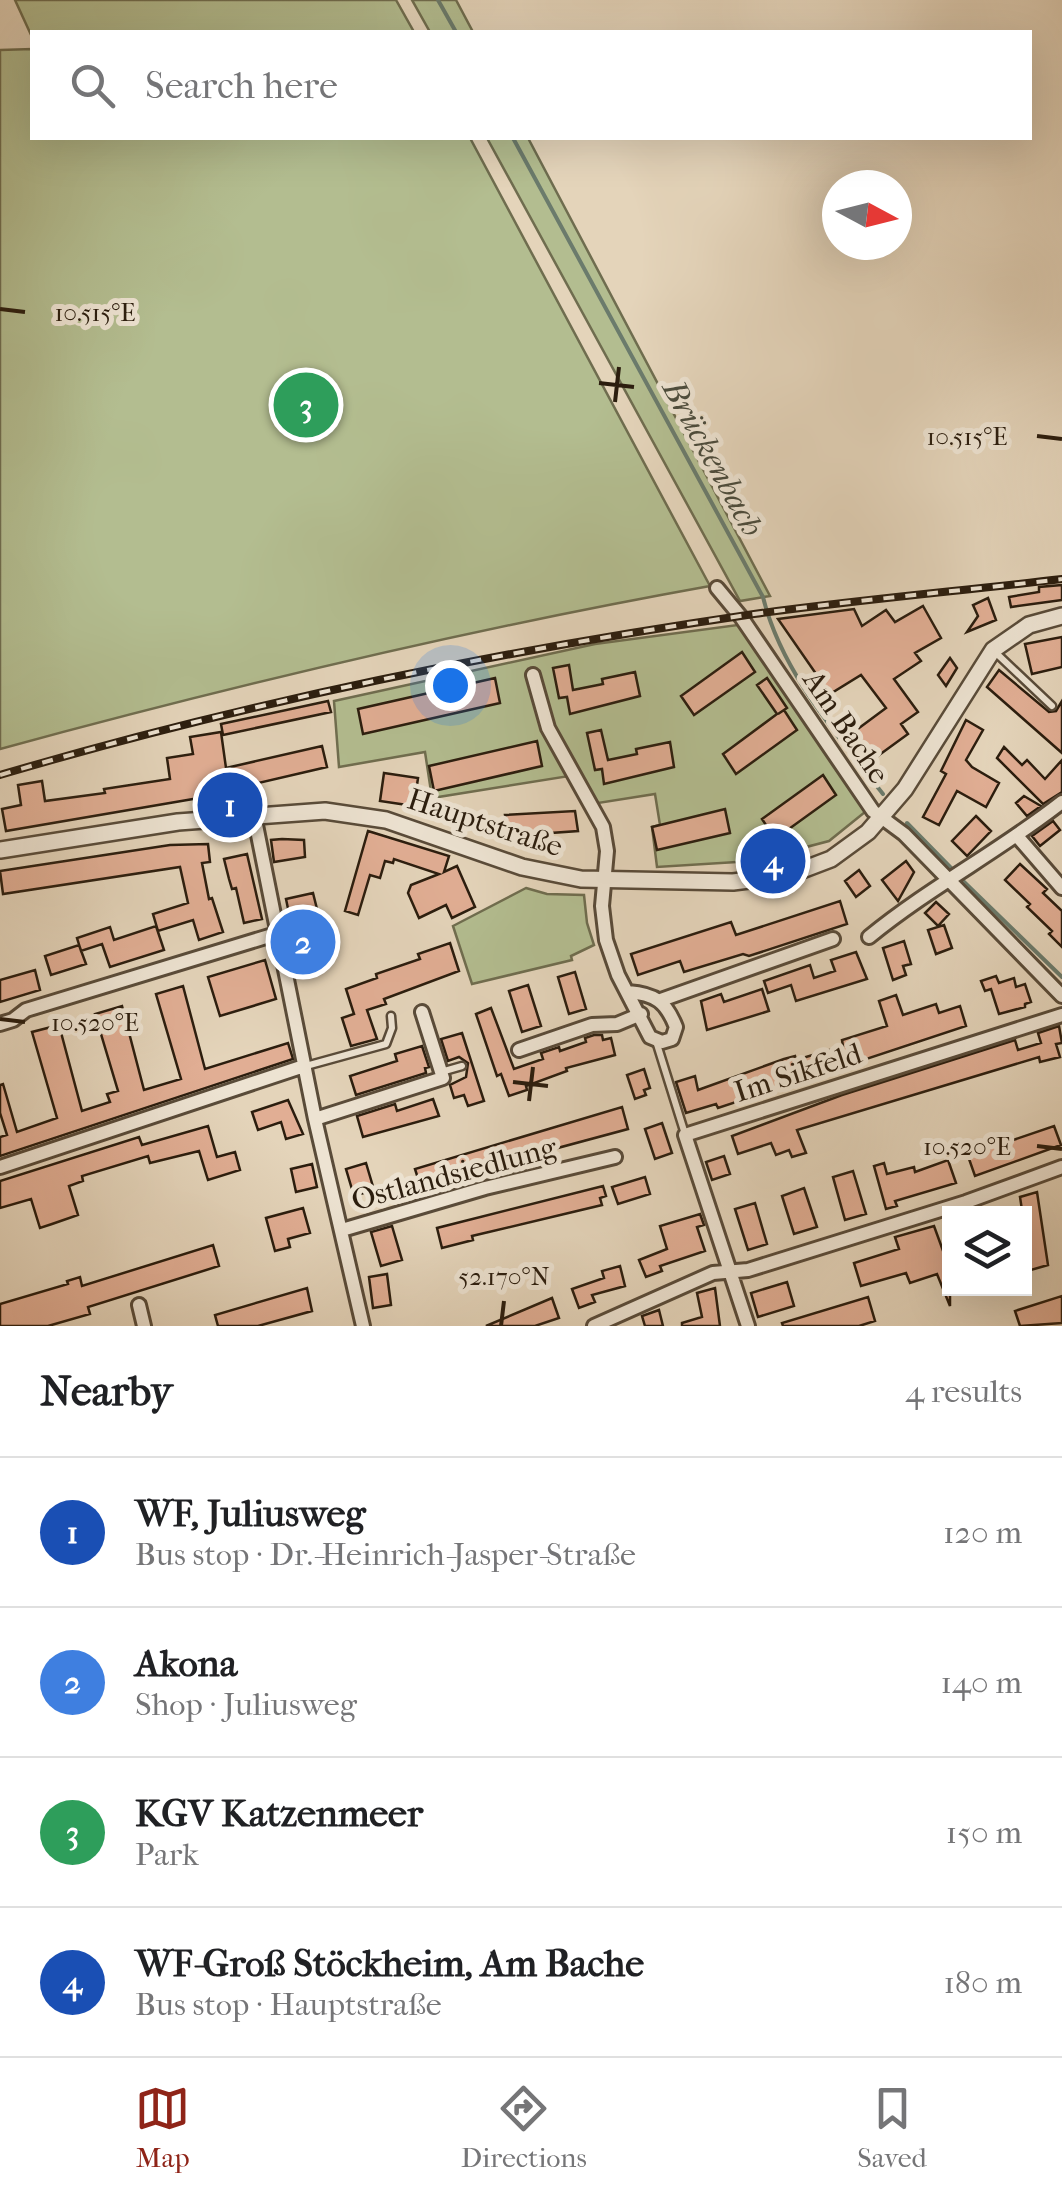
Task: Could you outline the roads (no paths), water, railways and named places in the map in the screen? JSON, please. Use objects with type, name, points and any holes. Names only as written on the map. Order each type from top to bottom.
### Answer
[{"type":"street","name":"Am Bache","points":[[717,588],[873,811],[904,834],[1062,996]]},
{"type":"street","name":"Hauptstraße","points":[[0,850],[178,822],[325,811],[366,816],[543,873],[604,881],[733,882],[790,874],[844,852],[882,818],[919,770],[970,681],[993,650],[1015,632],[1062,616]]},
{"type":"street","points":[[533,674],[548,728],[603,827],[606,940],[611,960],[648,1033],[656,1041],[667,1042],[676,1032],[668,1008],[660,1000],[628,992]]},
{"type":"street","points":[[868,937],[1062,802]]},
{"type":"street","points":[[254,815],[304,1066],[342,1230]]},
{"type":"street","points":[[1017,836],[1062,888]]},
{"type":"street","points":[[0,1024],[26,1010],[278,933]]},
{"type":"street","points":[[660,1000],[834,939]]},
{"type":"street","points":[[316,1120],[443,1078],[422,1012]]},
{"type":"street","points":[[519,1050],[592,1024],[617,1024],[641,1014]]},
{"type":"street","name":"Im Sikfeld","points":[[685,1136],[1062,1015]]},
{"type":"street","points":[[0,1167],[304,1066]]},
{"type":"street","points":[[685,1136],[748,1326]]},
{"type":"street","name":"Ostlandsiedlung","points":[[363,1326],[342,1230],[484,1188],[615,1157]]},
{"type":"street","points":[[594,1326],[713,1273],[748,1270],[966,1202],[1062,1167]]},
{"type":"street","points":[[139,1305],[144,1326]]},
{"type":"lane","points":[[993,650],[1052,706]]},
{"type":"lane","points":[[304,1066],[386,1044],[392,1028],[390,1016]]},
{"type":"lane","points":[[656,1041],[685,1136]]},
{"type":"lane","points":[[441,1072],[462,1066]]},
{"type":"waterway","name":"Brückenbach","points":[[438,0],[455,30]]},
{"type":"waterway","name":"Brückenbach","points":[[514,140],[763,597],[771,624],[797,676],[883,794]]},
{"type":"waterway","name":"Brückenbach","points":[[907,823],[954,871]]},
{"type":"waterway","name":"Brückenbach","points":[[961,879],[1062,977]]},
{"type":"railway","points":[[0,775],[280,702],[563,644],[754,614],[1062,579]]},
{"type":"place","name":"KGV Katzenmeer","points":[[306,405]]},
{"type":"place","name":"WF, Juliusweg","points":[[230,805]]},
{"type":"place","name":"WF-Groß Stöckheim, Am Bache","points":[[773,861]]},
{"type":"place","name":"Akona","points":[[303,942]]}]
